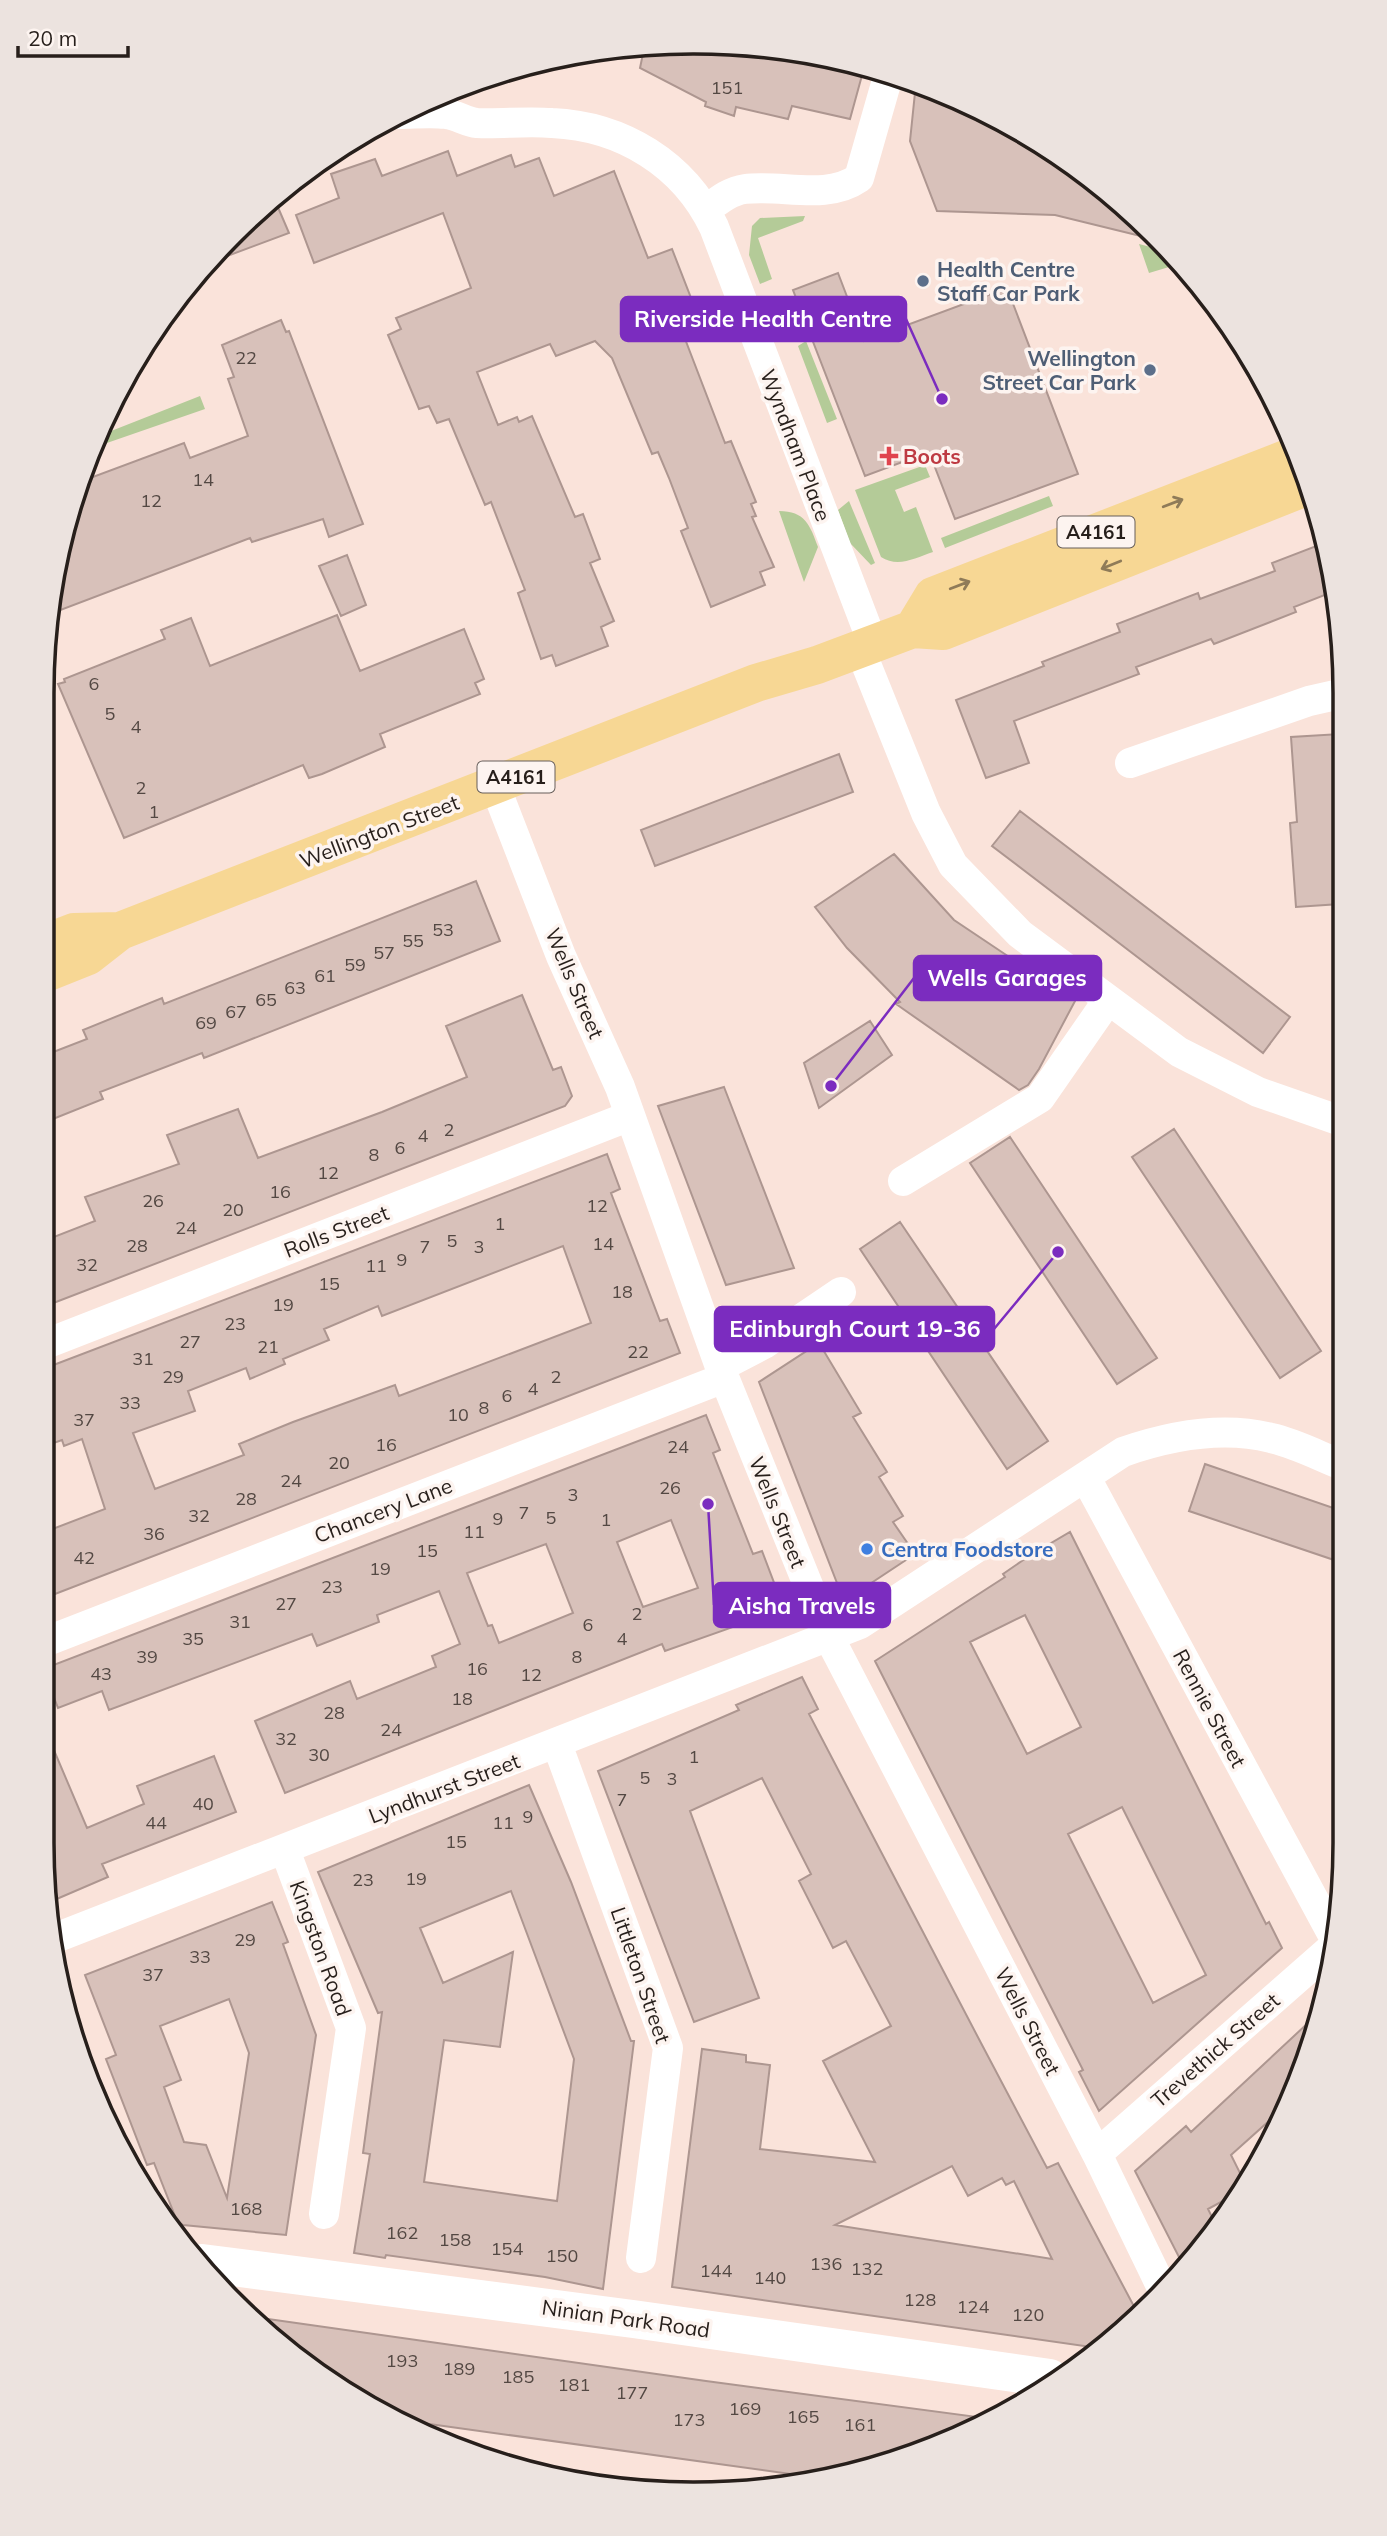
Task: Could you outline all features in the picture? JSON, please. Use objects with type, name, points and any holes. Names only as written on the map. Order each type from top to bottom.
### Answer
[{"type":"main road","name":"A4161","points":[[913,629],[933,596],[1288,458]]},
{"type":"main road","name":"Wellington Street","points":[[54,970],[88,956],[120,931],[756,683],[913,629],[943,631],[1299,490]]},
{"type":"main road","name":"Wellington Street","points":[[54,940],[74,932],[120,931]]},
{"type":"street","points":[[706,210],[727,195],[744,189],[838,190],[854,181],[864,168],[886,84]]},
{"type":"street","name":"Wyndham Place","points":[[424,114],[449,114],[472,123],[550,122],[594,130],[647,151],[673,168],[706,210],[929,821],[953,865],[1020,934],[1179,1052],[1258,1093],[1333,1118]]},
{"type":"street","points":[[1130,763],[1309,701],[1333,696]]},
{"type":"street","name":"Wells Street","points":[[495,786],[561,956],[621,1087],[722,1373],[829,1637],[1097,2154],[1159,2281]]},
{"type":"street","points":[[903,1181],[1040,1098],[1108,1000]]},
{"type":"street","name":"Rolls Street","points":[[54,1341],[630,1116]]},
{"type":"street","name":"Chancery Lane","points":[[54,1638],[722,1373],[841,1292]]},
{"type":"street","name":"Lyndhurst Street","points":[[62,1936],[860,1624],[1122,1452],[1162,1438],[1230,1433],[1272,1438],[1333,1462]]},
{"type":"street","name":"Rennie Street","points":[[1086,1478],[1327,1924]]},
{"type":"street","name":"Littleton Street","points":[[557,1744],[668,2048],[641,2258]]},
{"type":"street","name":"Kingston Road","points":[[285,1850],[351,2028],[324,2214]]},
{"type":"street","name":"Trevethick Street","points":[[1097,2154],[1322,1957]]},
{"type":"street","name":"Ninian Park Road","points":[[213,2264],[634,2319],[1044,2377]]},
{"type":"green space","points":[[805,216],[803,221],[758,238],[772,279],[760,284],[749,255],[752,226],[760,218]]},
{"type":"green space","points":[[1139,244],[1152,247],[1169,267],[1149,273]]},
{"type":"green space","points":[[806,341],[837,419],[827,423],[798,346]]},
{"type":"green space","points":[[200,396],[205,409],[105,443],[111,431]]},
{"type":"green space","points":[[925,465],[930,477],[895,490],[904,512],[916,507],[933,552],[907,561],[887,560],[881,557],[855,490]]},
{"type":"green space","points":[[1049,496],[1053,506],[945,548],[941,538]]},
{"type":"green space","points":[[849,501],[875,563],[871,565],[850,543],[838,510]]},
{"type":"green space","points":[[779,511],[801,517],[812,532],[818,547],[804,582]]},
{"type":"building","points":[[694,54],[777,60],[862,77],[850,119],[792,106],[788,119],[736,107],[734,116],[705,106],[706,102],[640,68],[642,57]]},
{"type":"building","points":[[915,94],[976,120],[1049,162],[1083,186],[1140,236],[1055,215],[937,211],[910,141]]},
{"type":"building","points":[[448,151],[457,176],[511,155],[515,167],[539,158],[554,196],[614,171],[648,258],[672,249],[691,298],[674,304],[677,318],[725,443],[731,441],[756,502],[751,504],[756,516],[752,517],[774,567],[760,572],[765,585],[711,607],[681,531],[688,528],[669,478],[658,452],[652,454],[612,358],[595,341],[556,356],[550,344],[477,372],[498,425],[517,417],[519,422],[532,416],[575,517],[583,514],[600,559],[590,563],[614,621],[601,627],[608,646],[556,666],[552,655],[541,659],[518,593],[525,590],[491,502],[485,505],[449,419],[437,423],[429,406],[419,409],[388,335],[401,329],[396,318],[471,288],[443,213],[314,263],[296,215],[339,198],[331,174],[375,159],[382,176]]},
{"type":"building","points":[[278,208],[289,233],[228,256]]},
{"type":"building","points":[[838,273],[864,341],[1007,288],[1078,474],[955,519],[929,452],[865,476],[793,290]]},
{"type":"building","points":[[281,320],[286,332],[289,331],[363,524],[329,537],[323,519],[252,542],[250,538],[60,610],[76,528],[92,477],[184,443],[190,458],[248,436],[228,379],[234,377],[222,345]]},
{"type":"building","points":[[1315,546],[1324,595],[1294,607],[1296,612],[1214,644],[1211,639],[1136,667],[1139,674],[1014,721],[1029,763],[986,778],[956,700],[1044,666],[1042,662],[1120,632],[1117,624],[1198,593],[1200,599],[1275,571],[1272,563]]},
{"type":"building","points":[[347,555],[366,605],[341,616],[319,566]]},
{"type":"building","points":[[337,615],[360,671],[464,629],[484,679],[475,683],[480,694],[380,734],[385,747],[322,774],[309,778],[303,765],[124,838],[58,684],[65,682],[64,679],[165,639],[161,630],[191,618],[210,666]]},
{"type":"building","points":[[1333,734],[1333,904],[1296,907],[1290,823],[1297,822],[1291,737]]},
{"type":"building","points":[[839,754],[853,792],[655,866],[641,830]]},
{"type":"building","points":[[1020,811],[1290,1017],[1263,1053],[992,846]]},
{"type":"building","points":[[894,854],[954,920],[1075,1001],[1039,1069],[1028,1085],[1019,1090],[896,1004],[900,1002],[847,948],[815,907]]},
{"type":"building","points":[[476,881],[500,941],[204,1058],[202,1053],[100,1092],[103,1099],[54,1119],[54,1052],[87,1039],[83,1030],[162,998],[164,1004]]},
{"type":"building","points":[[522,995],[553,1070],[561,1067],[572,1096],[565,1106],[54,1303],[54,1237],[95,1221],[85,1197],[179,1164],[167,1135],[238,1109],[258,1158],[382,1112],[467,1077],[446,1026]]},
{"type":"building","points":[[870,1021],[892,1055],[819,1108],[804,1063]]},
{"type":"building","points":[[724,1087],[794,1268],[726,1285],[658,1106]]},
{"type":"building","points":[[1174,1129],[1321,1351],[1280,1378],[1132,1157]]},
{"type":"building","points":[[1010,1137],[1157,1358],[1117,1384],[970,1163]]},
{"type":"building","points":[[607,1154],[620,1189],[611,1193],[660,1321],[667,1319],[680,1353],[54,1594],[54,1528],[105,1509],[82,1439],[64,1446],[62,1440],[54,1443],[54,1365]],"holes":[[[563,1246],[591,1323],[399,1396],[395,1385],[293,1422],[239,1444],[244,1455],[155,1489],[133,1433],[195,1411],[188,1391],[246,1368],[250,1379],[285,1364],[283,1359],[329,1340],[324,1329],[378,1306],[382,1316]]]},
{"type":"building","points":[[900,1222],[1048,1441],[1007,1469],[860,1249]]},
{"type":"building","points":[[819,1343],[861,1413],[853,1417],[887,1472],[879,1477],[903,1516],[893,1522],[915,1554],[844,1601],[759,1382]]},
{"type":"building","points":[[706,1415],[720,1450],[713,1453],[753,1554],[762,1551],[784,1609],[665,1651],[662,1644],[285,1793],[255,1721],[350,1681],[357,1699],[436,1667],[432,1656],[460,1644],[439,1591],[377,1615],[379,1622],[317,1646],[312,1634],[109,1710],[102,1691],[58,1708],[54,1698],[54,1665]],"holes":[[[671,1520],[698,1588],[643,1607],[617,1542]],[[546,1544],[573,1613],[499,1643],[492,1625],[488,1626],[467,1573]]]},
{"type":"building","points":[[1205,1464],[1333,1508],[1333,1560],[1189,1511]]},
{"type":"building","points":[[1070,1532],[1266,1924],[1269,1922],[1282,1948],[1099,2111],[1079,2072],[1083,2070],[875,1661],[1005,1577],[1003,1574]],"holes":[[[1025,1615],[1081,1727],[1027,1754],[970,1642]],[[1122,1807],[1206,1975],[1153,2003],[1068,1834]]]},
{"type":"building","points":[[802,1677],[818,1709],[809,1714],[981,2043],[1047,2168],[1058,2163],[1134,2306],[1087,2346],[672,2287],[702,2049],[746,2055],[746,2062],[770,2065],[760,2149],[875,2162],[823,2061],[891,2026],[846,1941],[833,1948],[799,1881],[811,1874],[762,1778],[690,1811],[759,1998],[694,2022],[598,1771],[739,1710],[736,1705]],"holes":[[[952,2166],[968,2196],[1002,2178],[1006,2185],[1014,2181],[1052,2259],[835,2225]]]},
{"type":"building","points":[[54,1750],[87,1828],[144,1804],[137,1786],[214,1756],[236,1812],[102,1864],[108,1877],[57,1899],[54,1842]]},
{"type":"building","points":[[529,1785],[571,1882],[631,2041],[634,2041],[603,2289],[545,2277],[354,2253],[370,2154],[363,2153],[382,2012],[378,2013],[318,1872]],"holes":[[[511,1891],[574,2059],[557,2201],[424,2182],[444,2040],[500,2047],[513,1952],[443,1983],[420,1928]]]},
{"type":"building","points":[[272,1902],[288,1942],[283,1944],[316,2035],[286,2235],[179,2223],[154,2163],[147,2165],[106,2059],[116,2055],[85,1975]],"holes":[[[229,1999],[249,2053],[227,2198],[206,2145],[184,2142],[164,2087],[181,2080],[160,2026]]]},
{"type":"building","points":[[1306,2025],[1269,2121],[1231,2155],[1240,2173],[1223,2201],[1208,2209],[1212,2217],[1179,2258],[1135,2171],[1186,2126],[1191,2132]]},
{"type":"building","points":[[267,2319],[975,2417],[899,2448],[859,2460],[790,2474],[429,2424],[338,2374]]},
{"type":"place","name":"Health Centre Staff Car Park","points":[[923,281]]},
{"type":"place","name":"Wellington Street Car Park","points":[[1150,370]]},
{"type":"place","name":"Riverside Health Centre","points":[[942,399]]},
{"type":"place","name":"Boots","points":[[889,456]]},
{"type":"place","name":"Wells Garages","points":[[831,1086]]},
{"type":"place","name":"Edinburgh Court 19-36","points":[[1058,1252]]},
{"type":"place","name":"Aisha Travels","points":[[708,1504]]},
{"type":"place","name":"Centra Foodstore","points":[[867,1549]]}]
